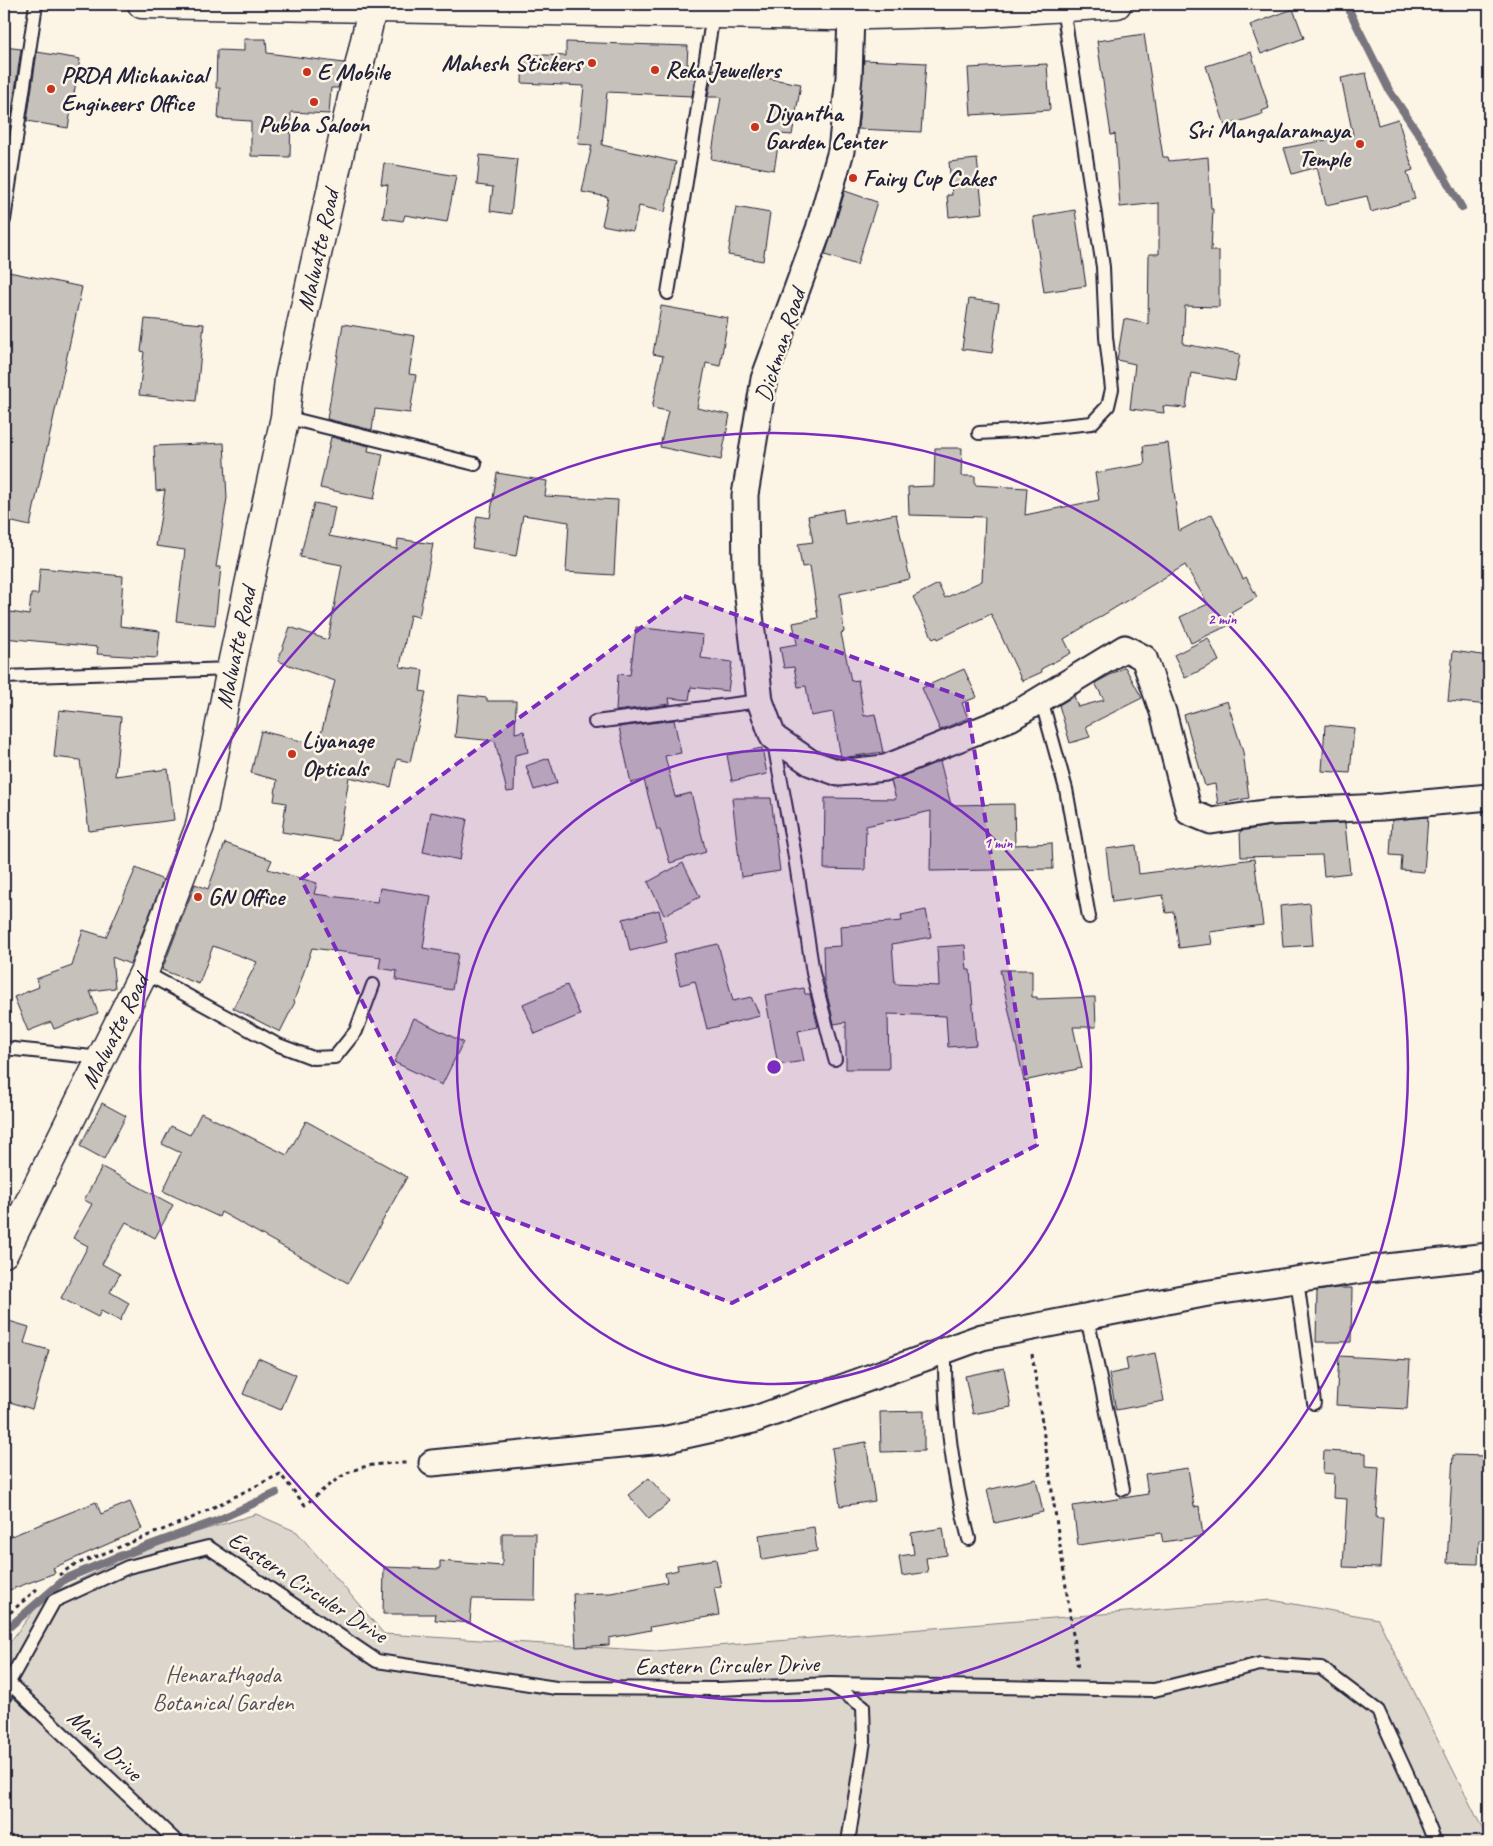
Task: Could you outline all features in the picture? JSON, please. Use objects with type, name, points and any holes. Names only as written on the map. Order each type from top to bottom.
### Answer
[{"type":"street","points":[[142,4],[372,9],[638,9],[713,15],[851,15],[1063,8],[1118,4]]},
{"type":"street","name":"Malwatte Road","points":[[4,1253],[144,972],[200,826],[230,670],[285,417],[289,379],[372,9]]},
{"type":"street","name":"Dickman Road","points":[[773,737],[760,701],[746,580],[745,495],[764,379],[819,229],[841,151],[849,77],[851,15]]},
{"type":"street","points":[[773,737],[811,763],[839,772],[885,768],[1010,718],[1125,648],[1144,658],[1163,712],[1189,812],[1211,821],[1270,812],[1382,807],[1489,797]]},
{"type":"street","points":[[432,1463],[663,1440],[753,1420],[982,1337],[1203,1294],[1368,1269],[1489,1256]]},
{"type":"lane","points":[[4,220],[36,4]]},
{"type":"lane","points":[[979,433],[1092,423],[1108,406],[1112,389],[1106,337],[1103,267],[1063,8]]},
{"type":"lane","points":[[668,293],[713,15]]},
{"type":"lane","points":[[285,417],[475,464]]},
{"type":"lane","points":[[4,676],[230,670]]},
{"type":"lane","points":[[1041,699],[1066,789],[1089,917]]},
{"type":"lane","points":[[595,722],[760,701]]},
{"type":"lane","points":[[773,737],[794,850],[813,973],[835,1060]]},
{"type":"lane","points":[[144,972],[276,1044],[313,1058],[334,1057],[356,1031],[372,985]]},
{"type":"lane","points":[[4,1048],[102,1058]]},
{"type":"lane","points":[[1297,1280],[1314,1403]]},
{"type":"lane","points":[[1087,1317],[1123,1489]]},
{"type":"lane","points":[[944,1351],[944,1390],[957,1490],[969,1539]]},
{"type":"lane","name":"Eastern Circuler Drive","points":[[4,1699],[7,1680],[54,1601],[128,1567],[208,1547],[377,1661],[556,1688],[718,1689],[830,1684],[1154,1690],[1260,1664],[1321,1668],[1378,1711],[1436,1842]]},
{"type":"lane","name":"Main Drive","points":[[7,1680],[177,1842]]},
{"type":"lane","points":[[830,1684],[864,1706],[864,1740],[848,1842]]},
{"type":"path","points":[[1028,1328],[1081,1689]]},
{"type":"path","points":[[58,1576],[72,1566],[200,1514],[280,1474],[305,1505],[351,1469],[375,1463],[432,1463]]},
{"type":"path","points":[[4,1618],[29,1594],[43,1585]]},
{"type":"highlighted area","points":[[684,596],[966,698],[1037,1145],[732,1303],[462,1201],[301,879]]},
{"type":"green space","name":"Henarathgoda Botanical Garden","points":[[256,1514],[297,1532],[384,1634],[656,1651],[1271,1600],[1378,1619],[1489,1842],[4,1842],[4,1650],[44,1597],[120,1560],[187,1535]]},
{"type":"building","points":[[1293,9],[1304,38],[1261,54],[1250,25]]},
{"type":"building","points":[[1144,34],[1163,157],[1168,157],[1169,161],[1208,157],[1211,209],[1213,209],[1211,251],[1219,251],[1219,307],[1185,306],[1183,344],[1240,354],[1235,381],[1191,373],[1186,408],[1163,406],[1164,413],[1130,409],[1135,364],[1117,360],[1124,319],[1148,324],[1149,254],[1159,254],[1159,203],[1120,207],[1115,134],[1111,135],[1097,41]]},
{"type":"building","points":[[244,39],[266,39],[267,53],[344,63],[338,88],[331,88],[329,114],[291,112],[290,157],[251,156],[251,121],[218,119],[220,88],[216,88],[217,50],[244,51]]},
{"type":"building","points":[[566,42],[688,46],[687,64],[697,66],[692,96],[607,92],[602,145],[676,162],[665,212],[639,206],[633,231],[602,225],[608,197],[582,192],[592,145],[578,144],[584,86],[522,83],[523,54],[566,56]]},
{"type":"building","points":[[4,47],[21,49],[11,118],[4,117]]},
{"type":"building","name":"PRDA Michanical Engineers Office","points":[[37,52],[80,59],[68,128],[27,121]]},
{"type":"building","points":[[1251,52],[1269,108],[1262,111],[1263,114],[1225,126],[1206,66]]},
{"type":"building","points":[[864,60],[926,63],[921,132],[858,129]]},
{"type":"building","points":[[1047,64],[1050,110],[971,115],[968,68]]},
{"type":"building","name":"Diyantha Garden Center","points":[[713,69],[801,84],[792,135],[780,134],[774,170],[711,159],[721,97],[708,97]]},
{"type":"building","points":[[1366,73],[1378,125],[1398,119],[1413,170],[1407,172],[1415,199],[1371,212],[1367,196],[1326,205],[1317,167],[1292,174],[1284,148],[1353,135],[1341,78]]},
{"type":"building","points":[[480,155],[517,159],[511,214],[490,211],[493,187],[477,185]]},
{"type":"building","points":[[977,159],[983,213],[949,217],[947,195],[952,195],[949,162]]},
{"type":"building","points":[[384,163],[456,176],[447,222],[405,215],[403,221],[383,218],[388,185],[381,184]]},
{"type":"building","points":[[845,191],[877,202],[857,265],[825,255]]},
{"type":"building","points":[[736,207],[770,213],[763,261],[728,255]]},
{"type":"building","points":[[1075,210],[1086,286],[1044,292],[1033,217]]},
{"type":"building","points":[[4,271],[82,287],[30,526],[4,520]]},
{"type":"building","points":[[969,299],[999,303],[992,353],[962,349]]},
{"type":"building","points":[[661,306],[728,318],[720,366],[706,363],[697,408],[730,415],[721,460],[660,447],[668,411],[652,408],[663,356],[653,354]]},
{"type":"building","points":[[145,319],[204,324],[196,401],[139,395],[144,352],[141,351]]},
{"type":"building","points":[[343,324],[415,336],[409,374],[416,375],[410,413],[375,409],[372,430],[327,419]]},
{"type":"building","points":[[331,437],[369,446],[368,451],[383,454],[374,499],[320,488]]},
{"type":"building","points":[[224,443],[227,498],[216,567],[221,567],[215,625],[176,621],[185,550],[156,546],[165,490],[156,491],[154,446]]},
{"type":"building","points":[[1168,443],[1179,531],[1212,514],[1243,579],[1246,577],[1257,597],[1231,612],[1236,622],[1191,643],[1180,617],[1208,604],[1185,565],[1064,639],[1071,653],[1041,669],[1042,672],[1022,681],[991,614],[938,639],[937,637],[933,639],[913,597],[938,584],[945,598],[982,581],[985,517],[909,515],[908,487],[934,486],[935,448],[962,448],[961,476],[975,476],[975,485],[1027,488],[1025,515],[1099,500],[1095,473],[1145,464],[1143,446]]},
{"type":"building","points":[[497,473],[547,481],[545,496],[618,500],[614,575],[566,572],[569,522],[523,515],[516,556],[472,548],[477,516],[490,518]]},
{"type":"building","points":[[314,503],[335,507],[329,536],[397,549],[398,539],[433,544],[419,617],[410,615],[400,667],[423,670],[420,691],[426,692],[410,762],[397,759],[391,787],[349,777],[339,841],[282,832],[286,803],[274,801],[277,780],[251,773],[261,731],[318,745],[335,681],[278,661],[290,627],[328,640],[342,565],[300,557]]},
{"type":"building","points":[[843,509],[845,524],[896,514],[910,579],[840,594],[844,632],[841,633],[851,681],[858,680],[864,716],[875,714],[883,752],[841,758],[833,712],[811,716],[806,686],[798,687],[794,667],[784,668],[780,647],[797,644],[793,623],[818,618],[810,566],[802,567],[798,544],[813,542],[808,516]]},
{"type":"building","points":[[40,568],[123,576],[120,626],[160,631],[157,658],[97,654],[98,647],[4,638],[4,611],[29,615],[31,594],[38,594]]},
{"type":"building","points":[[636,627],[703,635],[701,658],[732,662],[728,691],[691,687],[689,700],[669,698],[670,704],[616,711],[618,674],[630,675]]},
{"type":"building","points":[[1208,638],[1219,661],[1185,678],[1174,655]]},
{"type":"building","points":[[1453,651],[1489,656],[1489,705],[1448,701]]},
{"type":"building","points":[[1125,667],[1142,698],[1086,726],[1090,737],[1070,743],[1059,705],[1074,696],[1078,707],[1104,700],[1095,683]]},
{"type":"building","points":[[964,669],[977,697],[962,703],[968,718],[940,730],[922,688]]},
{"type":"building","points":[[459,695],[487,698],[487,701],[516,701],[515,733],[524,731],[528,752],[515,755],[514,791],[507,792],[495,741],[455,737]]},
{"type":"building","points":[[1227,701],[1243,752],[1249,798],[1218,804],[1215,784],[1205,786],[1184,715]]},
{"type":"building","points":[[59,710],[121,717],[115,776],[168,769],[174,820],[89,831],[80,760],[54,757]]},
{"type":"building","points":[[674,720],[681,753],[665,756],[675,797],[691,793],[706,852],[670,863],[660,830],[657,830],[644,780],[631,783],[619,727]]},
{"type":"building","points":[[1325,725],[1354,728],[1350,773],[1322,771]]},
{"type":"building","points":[[762,748],[767,774],[732,781],[727,755]]},
{"type":"building","points":[[549,758],[557,783],[534,790],[526,766]]},
{"type":"building","points":[[940,761],[951,805],[1014,804],[1015,845],[1052,843],[1053,869],[930,871],[931,811],[866,826],[865,870],[824,869],[825,798],[896,799],[891,781]]},
{"type":"building","points":[[732,798],[771,798],[780,871],[741,877]]},
{"type":"building","points":[[431,812],[467,819],[460,860],[423,852]]},
{"type":"building","points":[[1428,817],[1424,872],[1401,870],[1402,856],[1390,855],[1392,820]]},
{"type":"building","points":[[1345,823],[1350,873],[1324,876],[1322,855],[1241,857],[1240,831],[1271,826]]},
{"type":"building","points":[[225,843],[272,860],[268,869],[317,883],[314,894],[377,902],[380,888],[431,896],[423,948],[458,954],[452,990],[396,980],[397,971],[379,968],[381,957],[312,948],[295,1002],[280,1032],[233,1008],[257,962],[213,946],[199,984],[162,970],[195,884],[208,889]]},
{"type":"building","points":[[1136,845],[1139,874],[1254,859],[1263,925],[1210,932],[1212,944],[1179,948],[1174,912],[1166,913],[1163,895],[1112,902],[1106,849]]},
{"type":"building","points":[[683,863],[700,897],[664,915],[648,882]]},
{"type":"building","points":[[136,868],[163,880],[130,964],[112,957],[115,988],[90,991],[98,1013],[54,1029],[51,1022],[28,1031],[14,997],[39,987],[36,979],[72,966],[83,930],[106,937]]},
{"type":"building","points":[[1310,903],[1313,945],[1283,947],[1280,906]]},
{"type":"building","points":[[659,910],[667,942],[630,951],[623,919]]},
{"type":"building","points":[[926,910],[931,937],[892,944],[895,984],[939,986],[937,947],[965,945],[967,970],[970,970],[976,1045],[948,1047],[946,1016],[888,1014],[889,1069],[846,1069],[846,1022],[834,1024],[824,981],[823,947],[841,946],[840,926],[902,921],[901,915]]},
{"type":"building","points":[[718,944],[733,1001],[751,997],[760,1016],[707,1029],[695,981],[680,985],[673,954]]},
{"type":"building","points":[[1000,970],[1032,970],[1032,997],[1037,997],[1037,999],[1095,997],[1096,1027],[1073,1027],[1082,1068],[1024,1081]]},
{"type":"building","points":[[567,985],[580,1015],[535,1034],[523,1004]]},
{"type":"building","points":[[804,988],[805,994],[810,994],[818,1027],[798,1031],[804,1061],[778,1065],[765,995]]},
{"type":"building","points":[[414,1018],[463,1042],[442,1085],[394,1062]]},
{"type":"building","points":[[102,1103],[126,1116],[104,1159],[80,1146]]},
{"type":"building","points":[[201,1113],[287,1155],[306,1121],[407,1177],[348,1283],[221,1212],[219,1217],[163,1191],[181,1153],[162,1144],[171,1126],[190,1135]]},
{"type":"building","points":[[102,1167],[173,1205],[155,1238],[126,1222],[102,1264],[120,1274],[110,1292],[129,1303],[120,1321],[101,1311],[98,1317],[61,1298],[88,1246],[73,1238],[92,1204],[84,1200]]},
{"type":"building","points":[[1352,1288],[1351,1342],[1316,1342],[1317,1291]]},
{"type":"building","points":[[9,1321],[29,1327],[24,1343],[49,1350],[32,1409],[4,1400],[4,1336]]},
{"type":"building","points":[[1155,1353],[1164,1401],[1116,1410],[1109,1374],[1128,1370],[1126,1359]]},
{"type":"building","points":[[1339,1356],[1410,1360],[1407,1409],[1336,1405]]},
{"type":"building","points":[[258,1358],[296,1375],[281,1410],[243,1394]]},
{"type":"building","points":[[1004,1368],[1011,1407],[973,1414],[965,1376]]},
{"type":"building","points":[[924,1411],[924,1451],[881,1452],[880,1412]]},
{"type":"building","points":[[866,1442],[875,1501],[840,1506],[832,1448]]},
{"type":"building","points":[[1324,1451],[1366,1453],[1366,1466],[1379,1467],[1376,1518],[1383,1518],[1380,1568],[1343,1567],[1347,1499],[1333,1498],[1334,1474],[1323,1473]]},
{"type":"building","points":[[1453,1455],[1484,1456],[1484,1464],[1489,1464],[1489,1541],[1479,1540],[1478,1564],[1447,1563]]},
{"type":"building","points":[[1188,1468],[1194,1507],[1199,1506],[1203,1536],[1163,1542],[1161,1533],[1078,1545],[1073,1506],[1148,1494],[1145,1474]]},
{"type":"building","points":[[649,1478],[670,1502],[649,1519],[628,1495]]},
{"type":"building","points":[[1036,1479],[1043,1512],[995,1523],[987,1490]]},
{"type":"building","points":[[96,1502],[101,1514],[130,1502],[142,1529],[53,1568],[55,1573],[4,1592],[4,1539]]},
{"type":"building","points":[[814,1527],[817,1551],[762,1560],[759,1535]]},
{"type":"building","points":[[943,1528],[947,1555],[926,1558],[928,1572],[902,1576],[899,1556],[914,1554],[911,1533]]},
{"type":"building","points":[[502,1533],[536,1533],[535,1600],[472,1599],[470,1623],[435,1620],[436,1614],[383,1614],[384,1567],[440,1569],[440,1561],[502,1566]]},
{"type":"building","points":[[716,1559],[721,1586],[714,1587],[719,1615],[650,1627],[651,1630],[609,1638],[609,1645],[576,1647],[573,1594],[611,1593],[667,1582],[665,1573],[678,1570],[677,1565]]},
{"type":"waterway","points":[[1350,12],[1389,90],[1428,148],[1462,208]]},
{"type":"waterway","points":[[4,1635],[8,1628],[65,1579],[114,1558],[216,1521],[276,1493]]},
{"type":"place","name":"Mahesh Stickers","points":[[592,63]]},
{"type":"place","name":"Reka Jewellers","points":[[655,70]]},
{"type":"place","name":"E Mobile","points":[[307,72]]},
{"type":"place","name":"PRDA Michanical Engineers Office","points":[[51,89]]},
{"type":"place","name":"Pubba Saloon","points":[[314,102]]},
{"type":"place","name":"Diyantha Garden Center","points":[[755,127]]},
{"type":"place","name":"Sri Mangalaramaya Temple","points":[[1360,144]]},
{"type":"place","name":"Fairy Cup Cakes","points":[[853,178]]},
{"type":"place","name":"Liyanage Opticals","points":[[292,754]]},
{"type":"place","name":"GN Office","points":[[198,897]]}]
